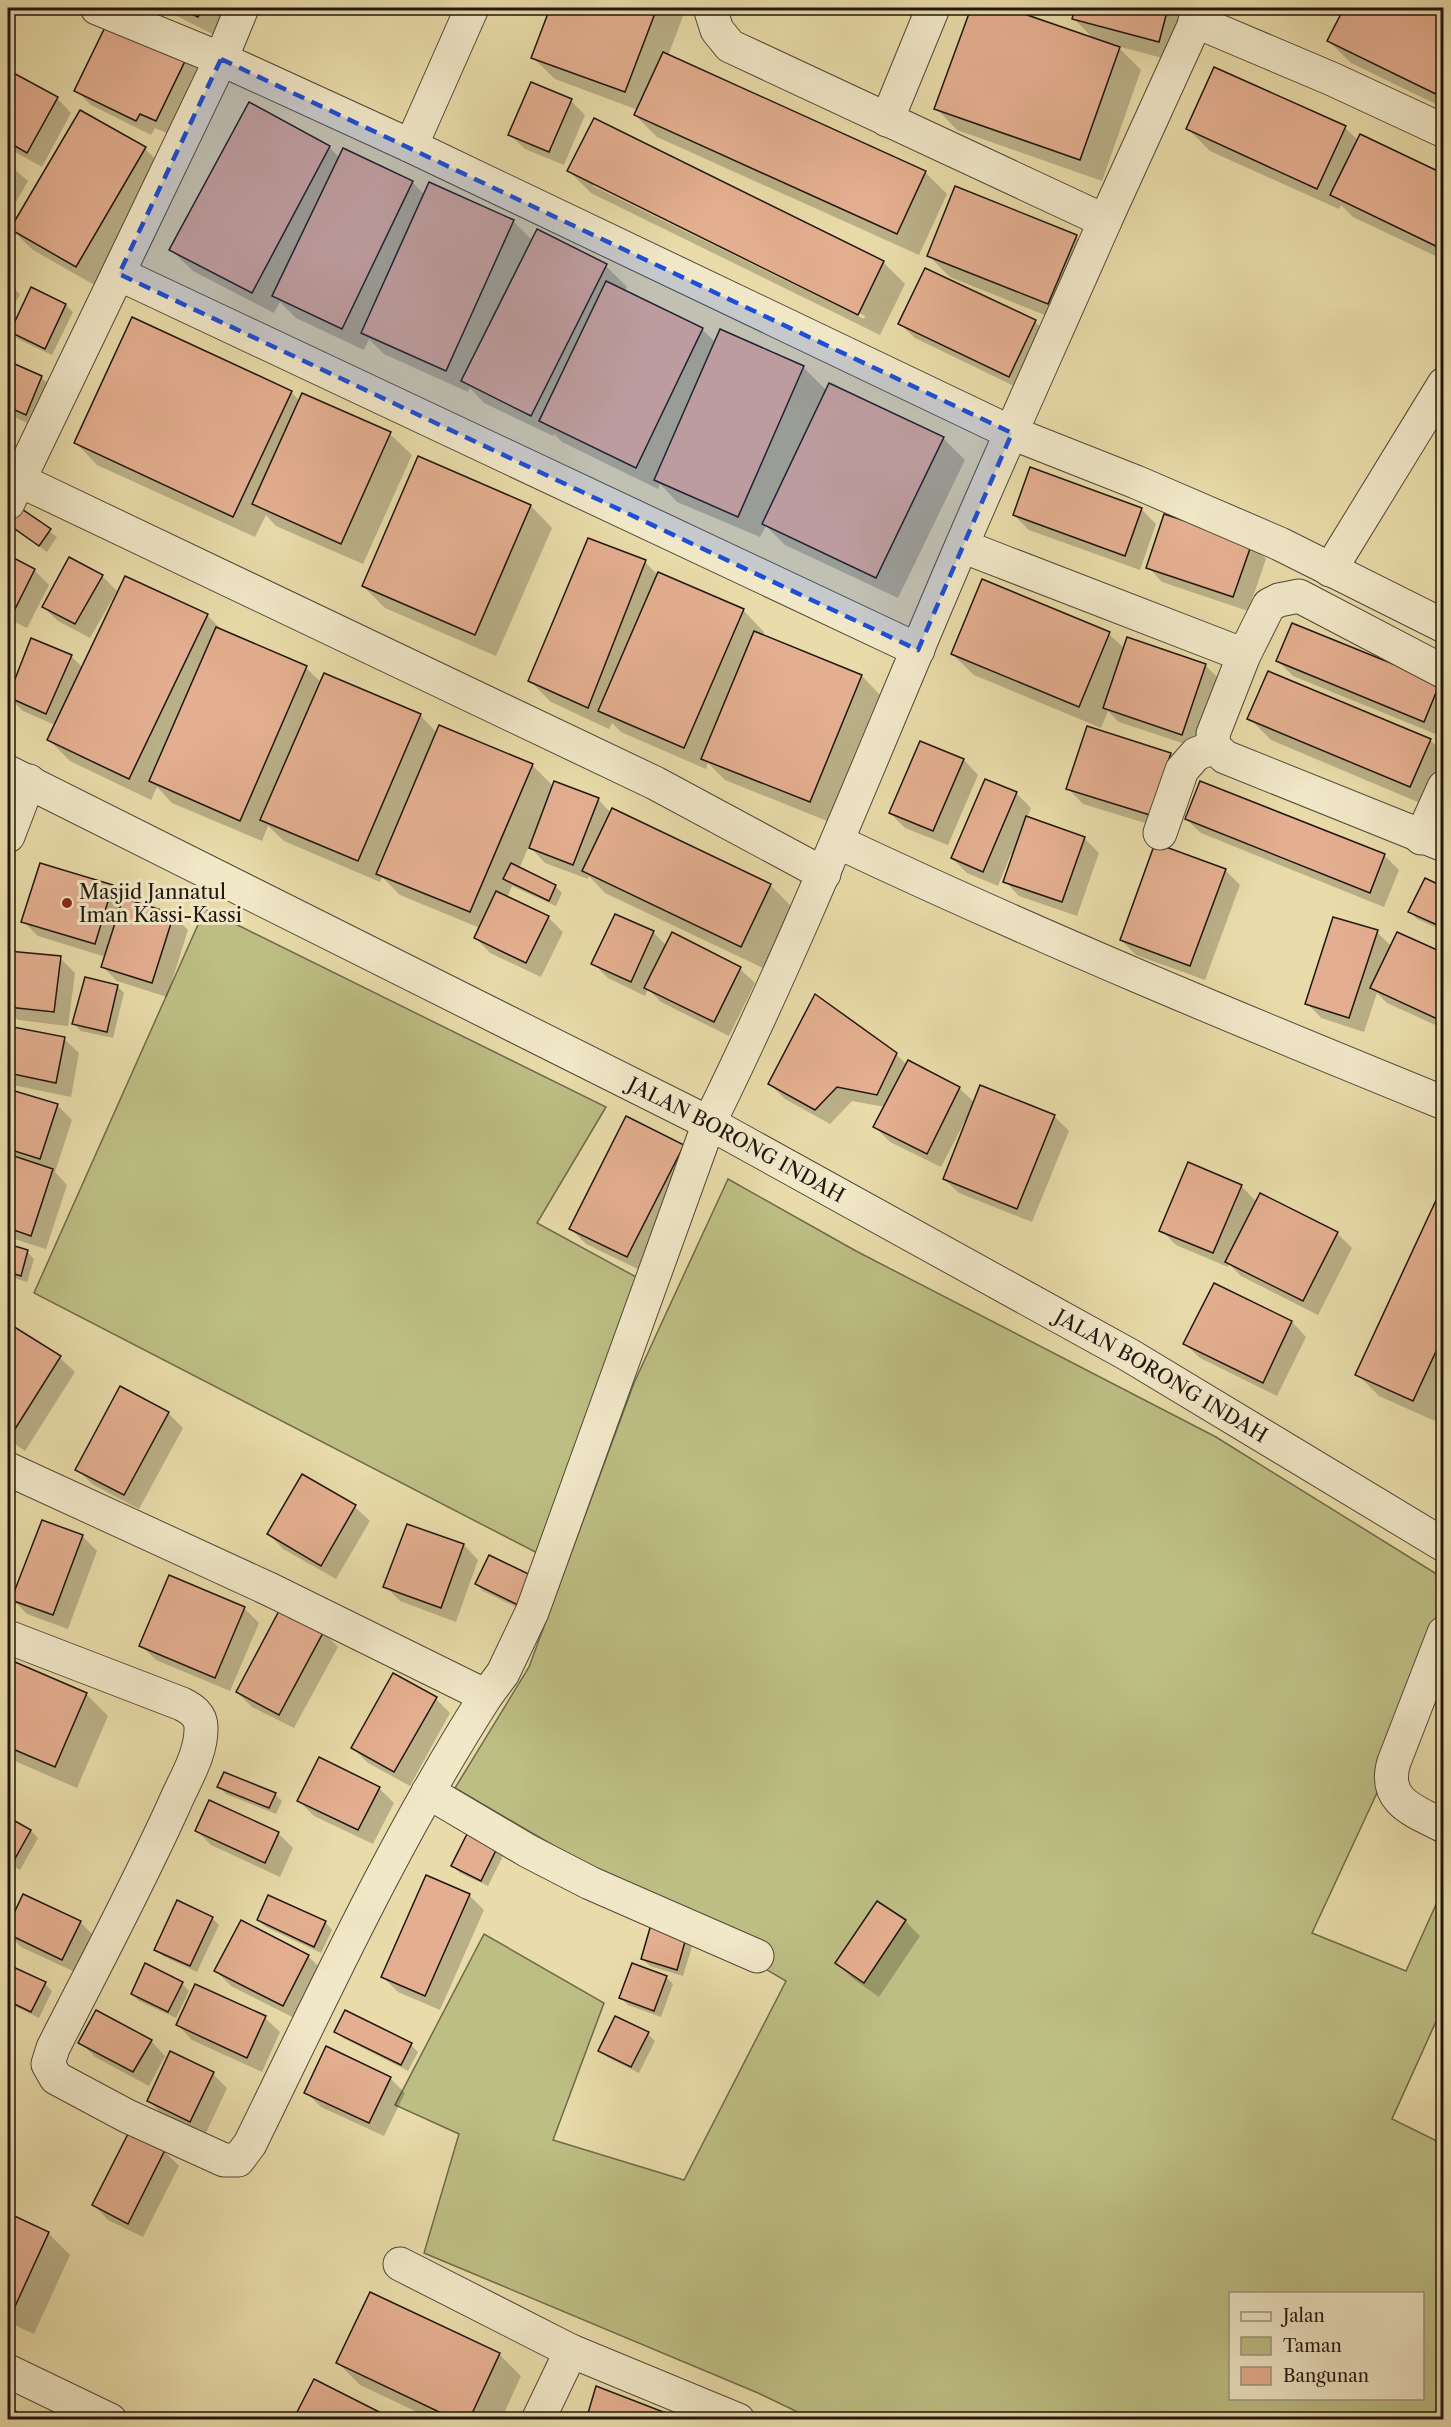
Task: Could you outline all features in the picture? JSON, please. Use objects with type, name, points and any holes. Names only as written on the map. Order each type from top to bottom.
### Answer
[{"type":"street","points":[[97,8],[221,59],[411,146],[1012,433],[1270,540],[1443,626]]},
{"type":"street","points":[[242,8],[221,59],[13,491],[655,783],[824,874]]},
{"type":"street","points":[[411,146],[472,8]]},
{"type":"street","points":[[710,8],[717,30],[730,46],[1105,221]]},
{"type":"street","points":[[887,120],[933,8]]},
{"type":"street","points":[[8,1637],[182,1704],[194,1710],[201,1721],[197,1753],[160,1836],[53,2048],[48,2064],[56,2078],[127,2116],[224,2160],[238,2160],[250,2144],[340,1961],[428,1792],[486,1696],[503,1673],[532,1612],[709,1123],[824,874],[962,546],[1199,14],[1443,131]]},
{"type":"street","points":[[119,274],[918,650]]},
{"type":"street","points":[[1330,570],[1443,384]]},
{"type":"street","points":[[962,546],[1244,655]]},
{"type":"street","points":[[1443,672],[1299,596],[1279,600],[1269,605],[1244,655],[1213,734],[1214,747],[1225,757],[1432,842],[1443,787]]},
{"type":"street","points":[[1160,833],[1182,770],[1196,754],[1214,747]]},
{"type":"street","points":[[8,836],[18,776]]},
{"type":"street","name":"JALAN BORONG INDAH","points":[[18,776],[709,1123],[1129,1355],[1443,1545]]},
{"type":"street","points":[[838,842],[990,912],[1239,1020],[1443,1104]]},
{"type":"street","points":[[8,1469],[270,1590],[486,1696]]},
{"type":"street","points":[[1443,1633],[1394,1762],[1391,1782],[1393,1792],[1400,1799],[1443,1826]]},
{"type":"street","points":[[428,1792],[528,1851],[590,1883],[757,1956]]},
{"type":"street","points":[[400,2264],[571,2351],[738,2420]]},
{"type":"street","points":[[538,2420],[571,2351]]},
{"type":"street","points":[[8,2371],[110,2420]]},
{"type":"highlighted area","points":[[221,59],[1012,433],[918,650],[119,274]]},
{"type":"green space","points":[[205,909],[606,1107],[537,1223],[649,1284],[543,1556],[34,1293]]},
{"type":"green space","points":[[728,1179],[856,1251],[1216,1437],[1443,1578],[1443,1628],[1382,1782],[1312,1933],[1406,1971],[1443,1889],[1443,2006],[1392,2119],[1443,2144],[1443,2419],[812,2419],[758,2393],[424,2253],[459,2134],[395,2105],[484,1934],[604,2003],[553,2140],[684,2180],[786,1981],[455,1788],[529,1667],[634,1383]]},
{"type":"building","points":[[179,8],[203,8],[198,17]]},
{"type":"building","points":[[550,8],[657,8],[625,92],[531,58]]},
{"type":"building","points":[[971,8],[1007,8],[1120,47],[1080,160],[934,109]]},
{"type":"building","points":[[1075,8],[1168,8],[1159,42],[1072,19]]},
{"type":"building","points":[[1344,8],[1427,8],[1444,16],[1444,98],[1327,41]]},
{"type":"building","points":[[109,19],[187,57],[156,121],[140,114],[136,121],[74,91]]},
{"type":"building","points":[[663,52],[926,171],[897,234],[634,115]]},
{"type":"building","points":[[1214,67],[1346,126],[1317,189],[1186,129]]},
{"type":"building","points":[[8,70],[58,97],[27,153],[8,142]]},
{"type":"building","points":[[531,82],[572,99],[549,152],[508,135]]},
{"type":"building","points":[[249,102],[330,146],[252,293],[169,250]]},
{"type":"building","points":[[80,110],[146,147],[76,267],[10,229]]},
{"type":"building","points":[[594,118],[884,261],[858,315],[567,171]]},
{"type":"building","points":[[1360,134],[1444,174],[1444,250],[1330,195]]},
{"type":"building","points":[[343,148],[413,181],[342,329],[272,296]]},
{"type":"building","points":[[429,182],[514,220],[446,371],[361,333]]},
{"type":"building","points":[[955,186],[1077,235],[1048,304],[927,256]]},
{"type":"building","points":[[537,229],[607,264],[531,416],[461,381]]},
{"type":"building","points":[[925,268],[1036,320],[1009,377],[898,324]]},
{"type":"building","points":[[606,281],[703,328],[636,468],[539,421]]},
{"type":"building","points":[[31,287],[66,304],[45,349],[10,332]]},
{"type":"building","points":[[132,317],[292,391],[233,517],[74,443]]},
{"type":"building","points":[[720,329],[804,366],[738,517],[654,480]]},
{"type":"building","points":[[8,361],[42,376],[26,415],[8,407]]},
{"type":"building","points":[[829,383],[944,437],[876,578],[762,524]]},
{"type":"building","points":[[302,393],[391,432],[341,544],[252,504]]},
{"type":"building","points":[[418,456],[531,505],[475,635],[362,586]]},
{"type":"building","points":[[1030,467],[1142,508],[1125,556],[1013,515]]},
{"type":"building","points":[[16,505],[51,529],[39,546],[8,524],[8,517]]},
{"type":"building","points":[[1164,514],[1252,543],[1233,597],[1146,568]]},
{"type":"building","points":[[588,538],[646,560],[588,708],[528,681]]},
{"type":"building","points":[[8,555],[35,569],[12,615],[8,613]]},
{"type":"building","points":[[69,557],[103,575],[75,624],[42,607]]},
{"type":"building","points":[[658,572],[744,609],[684,748],[598,711]]},
{"type":"building","points":[[125,576],[208,614],[129,779],[47,740]]},
{"type":"building","points":[[982,579],[1110,632],[1079,707],[951,654]]},
{"type":"building","points":[[1292,623],[1440,683],[1424,722],[1276,661]]},
{"type":"building","points":[[216,627],[307,666],[240,821],[149,781]]},
{"type":"building","points":[[754,631],[862,675],[810,802],[701,759]]},
{"type":"building","points":[[1127,637],[1206,664],[1182,735],[1103,708]]},
{"type":"building","points":[[31,638],[72,655],[46,714],[8,697]]},
{"type":"building","points":[[1268,671],[1431,739],[1410,787],[1247,719]]},
{"type":"building","points":[[324,673],[421,714],[358,861],[260,820]]},
{"type":"building","points":[[439,725],[533,764],[470,912],[376,874]]},
{"type":"building","points":[[1087,726],[1171,753],[1150,815],[1066,789]]},
{"type":"building","points":[[920,741],[964,759],[933,831],[889,813]]},
{"type":"building","points":[[985,779],[1017,792],[983,872],[951,858]]},
{"type":"building","points":[[554,781],[599,798],[573,865],[529,848]]},
{"type":"building","points":[[1200,781],[1385,854],[1370,893],[1185,819]]},
{"type":"building","points":[[612,808],[771,884],[741,947],[582,871]]},
{"type":"building","points":[[1026,816],[1085,837],[1062,902],[1003,882]]},
{"type":"building","points":[[1155,843],[1226,869],[1190,966],[1120,940]]},
{"type":"building","name":"Masjid Jannatul Iman Kassi-Kassi","points":[[40,863],[113,885],[95,944],[21,922]]},
{"type":"building","points":[[511,863],[556,885],[549,901],[503,879]]},
{"type":"building","points":[[1425,878],[1444,887],[1444,928],[1408,912]]},
{"type":"building","points":[[496,891],[549,916],[526,963],[474,938]]},
{"type":"building","points":[[123,898],[174,914],[152,983],[101,967]]},
{"type":"building","points":[[615,914],[654,931],[631,982],[591,964]]},
{"type":"building","points":[[1333,917],[1378,930],[1349,1018],[1305,1004]]},
{"type":"building","points":[[672,932],[741,967],[714,1022],[644,988]]},
{"type":"building","points":[[1397,932],[1444,953],[1444,1022],[1370,988]]},
{"type":"building","points":[[8,951],[61,956],[54,1012],[8,1007]]},
{"type":"building","points":[[85,977],[118,985],[107,1032],[72,1024]]},
{"type":"building","points":[[815,994],[897,1053],[877,1095],[837,1087],[815,1110],[768,1084]]},
{"type":"building","points":[[8,1026],[65,1037],[56,1083],[8,1073]]},
{"type":"building","points":[[908,1060],[960,1087],[927,1154],[873,1127]]},
{"type":"building","points":[[980,1085],[1055,1115],[1017,1209],[943,1179]]},
{"type":"building","points":[[8,1089],[58,1104],[40,1159],[8,1149]]},
{"type":"building","points":[[626,1116],[684,1145],[627,1257],[569,1229]]},
{"type":"building","points":[[8,1154],[53,1169],[31,1236],[8,1228]]},
{"type":"building","points":[[1188,1162],[1242,1185],[1213,1253],[1159,1231]]},
{"type":"building","points":[[1444,1183],[1444,1334],[1413,1401],[1355,1375]]},
{"type":"building","points":[[1260,1193],[1338,1232],[1303,1301],[1225,1262]]},
{"type":"building","points":[[8,1244],[28,1250],[21,1276],[8,1272]]},
{"type":"building","points":[[1214,1283],[1292,1321],[1263,1383],[1183,1344]]},
{"type":"building","points":[[8,1323],[61,1356],[10,1437],[8,1435]]},
{"type":"building","points":[[120,1386],[169,1412],[124,1495],[75,1470]]},
{"type":"building","points":[[302,1474],[356,1505],[321,1566],[267,1534]]},
{"type":"building","points":[[42,1520],[83,1535],[53,1615],[11,1600]]},
{"type":"building","points":[[407,1524],[464,1544],[441,1608],[383,1587]]},
{"type":"building","points":[[489,1555],[539,1579],[524,1608],[475,1584]]},
{"type":"building","points":[[169,1575],[245,1607],[215,1678],[139,1646]]},
{"type":"building","points":[[280,1609],[324,1631],[279,1715],[236,1692]]},
{"type":"building","points":[[8,1659],[87,1693],[55,1767],[8,1747]]},
{"type":"building","points":[[393,1673],[437,1697],[394,1772],[351,1748]]},
{"type":"building","points":[[319,1757],[380,1787],[358,1830],[297,1801]]},
{"type":"building","points":[[224,1772],[276,1793],[269,1808],[217,1787]]},
{"type":"building","points":[[209,1800],[279,1832],[265,1863],[195,1831]]},
{"type":"building","points":[[8,1817],[31,1830],[12,1864],[8,1861]]},
{"type":"building","points":[[469,1830],[499,1844],[481,1881],[451,1866]]},
{"type":"building","points":[[426,1875],[470,1894],[425,1996],[381,1977]]},
{"type":"building","points":[[23,1894],[81,1921],[62,1960],[8,1934],[8,1926]]},
{"type":"building","points":[[268,1895],[326,1921],[314,1947],[257,1920]]},
{"type":"building","points":[[177,1900],[213,1917],[190,1966],[154,1950]]},
{"type":"building","points":[[877,1901],[906,1920],[864,1983],[835,1963]]},
{"type":"building","points":[[241,1920],[309,1955],[283,2006],[214,1971]]},
{"type":"building","points":[[652,1921],[688,1931],[677,1970],[641,1959]]},
{"type":"building","points":[[145,1963],[183,1982],[168,2012],[131,1994]]},
{"type":"building","points":[[632,1963],[667,1976],[654,2011],[619,1998]]},
{"type":"building","points":[[11,1966],[46,1982],[31,2012],[8,2001],[8,1973]]},
{"type":"building","points":[[195,1984],[266,2016],[247,2058],[176,2025]]},
{"type":"building","points":[[96,2010],[152,2040],[133,2072],[78,2043]]},
{"type":"building","points":[[345,2010],[412,2043],[401,2065],[334,2032]]},
{"type":"building","points":[[615,2016],[649,2032],[631,2067],[598,2051]]},
{"type":"building","points":[[326,2046],[391,2077],[369,2123],[304,2093]]},
{"type":"building","points":[[170,2051],[214,2072],[190,2122],[147,2101]]},
{"type":"building","points":[[129,2132],[165,2150],[128,2224],[92,2205]]},
{"type":"building","points":[[8,2213],[49,2232],[12,2313],[8,2311]]},
{"type":"building","points":[[370,2292],[500,2353],[469,2420],[456,2420],[336,2363]]},
{"type":"building","points":[[314,2379],[395,2420],[293,2420]]},
{"type":"building","points":[[596,2386],[671,2415],[669,2420],[586,2420]]},
{"type":"building","points":[[15,2411],[32,2420],[11,2420]]},
{"type":"place","name":"Masjid Jannatul Iman Kassi-Kassi","points":[[67,903]]}]
